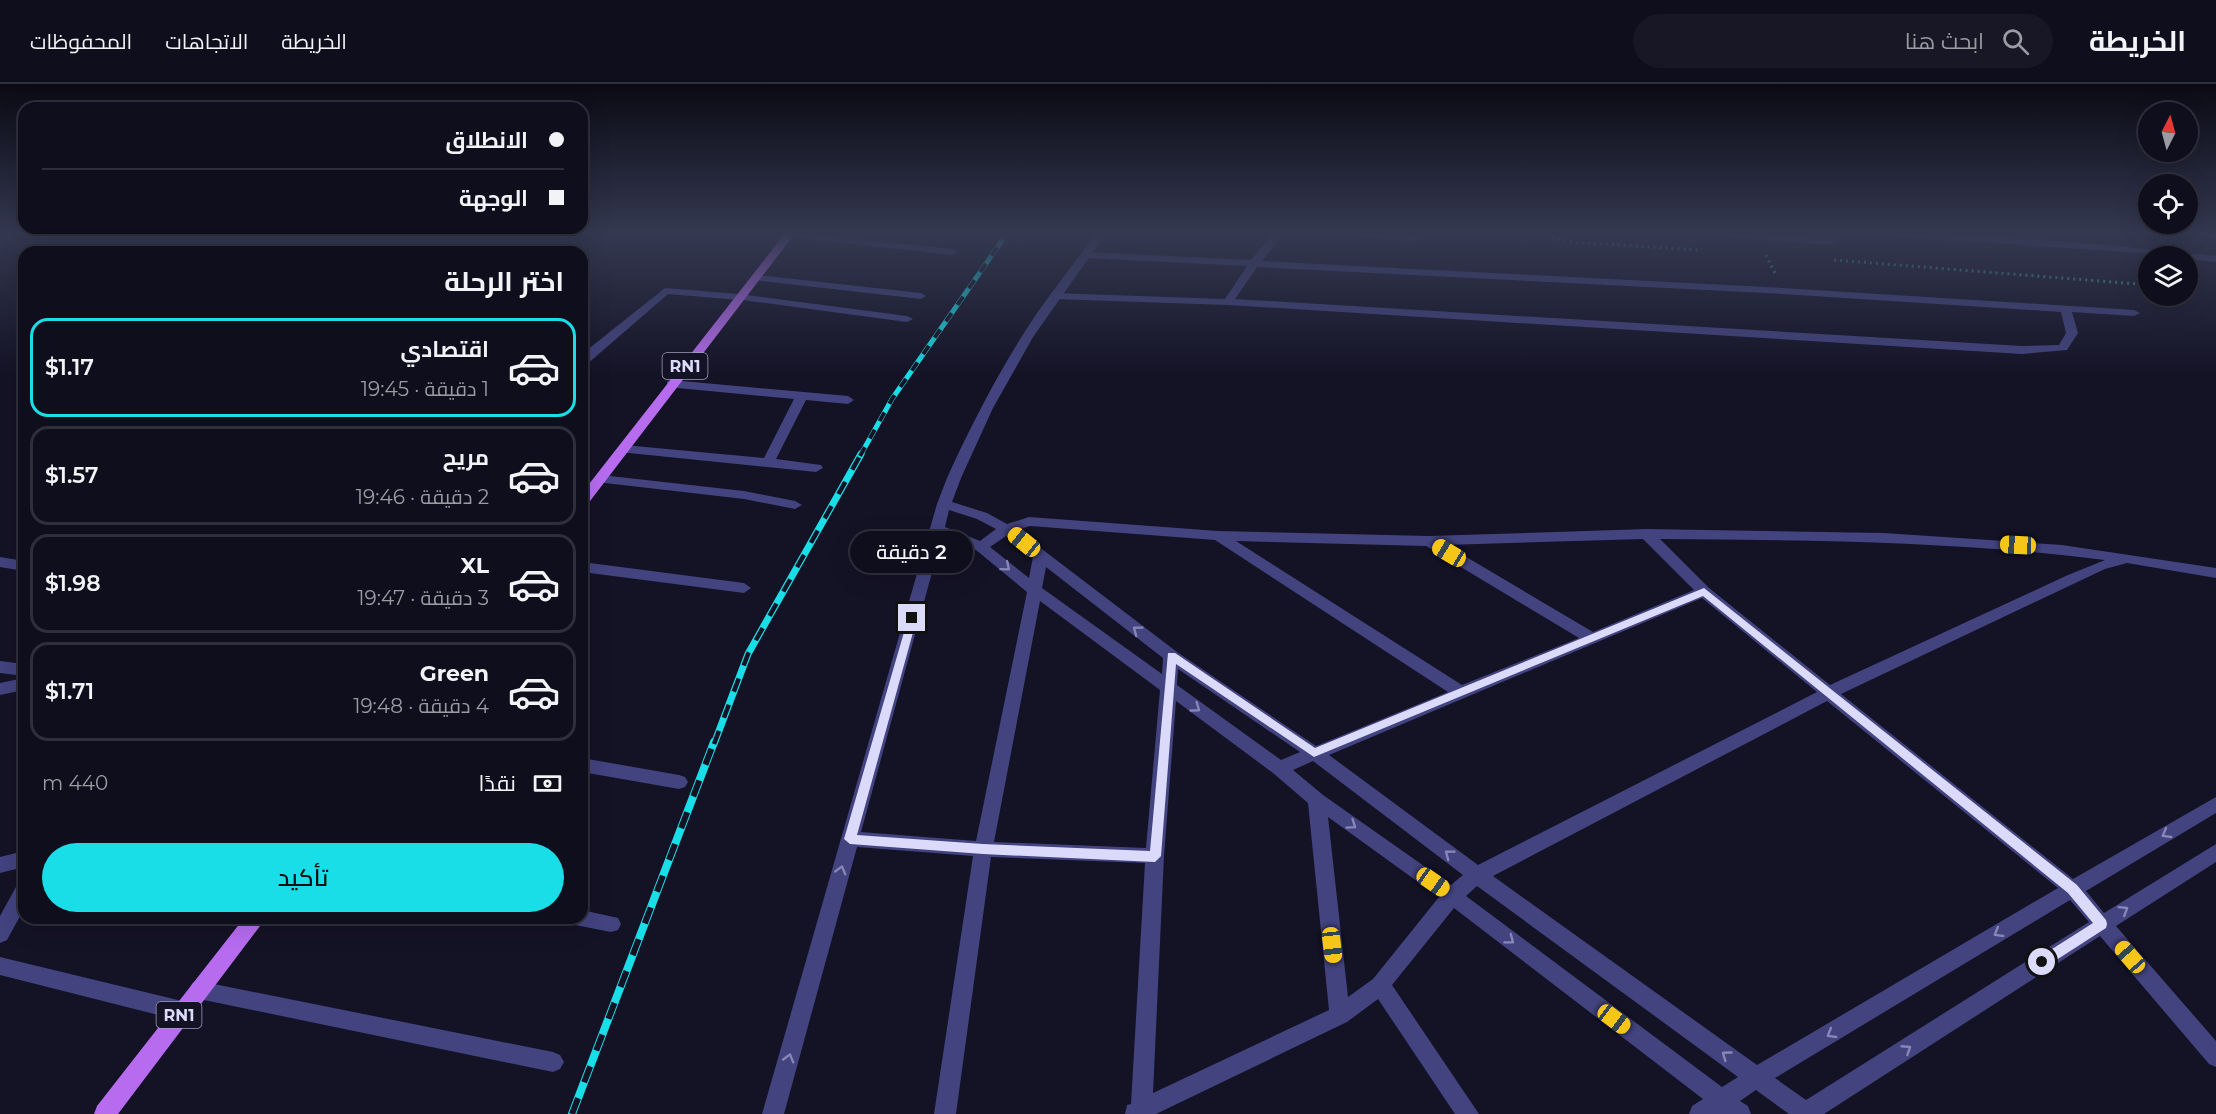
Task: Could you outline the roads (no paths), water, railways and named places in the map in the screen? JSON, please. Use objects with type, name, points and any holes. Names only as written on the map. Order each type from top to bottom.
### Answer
[{"type":"main road","name":"RN1","points":[[588,495],[671,384],[739,297],[755,280]]},
{"type":"main road","name":"RN1","points":[[105,1114],[182,1011],[251,924]]},
{"type":"street","points":[[776,280],[921,296]]},
{"type":"street","points":[[773,1114],[944,504],[954,478],[994,398],[1054,296],[1067,280]]},
{"type":"street","points":[[1228,302],[1243,280]]},
{"type":"street","points":[[1569,280],[2134,313]]},
{"type":"street","points":[[588,356],[597,346],[646,310],[665,291],[739,297],[908,319]]},
{"type":"street","points":[[1054,296],[1228,302],[2046,350],[2063,348],[2068,343],[2072,333],[2066,309]]},
{"type":"street","points":[[671,384],[849,400]]},
{"type":"street","points":[[768,462],[802,396]]},
{"type":"street","points":[[624,449],[816,468]]},
{"type":"street","points":[[601,479],[744,495],[795,505]]},
{"type":"street","points":[[944,504],[982,516],[1006,528],[1171,656],[1314,753],[1477,875],[1806,1114],[2216,852]]},
{"type":"street","points":[[981,547],[1006,528],[1029,521],[1218,536],[1429,541],[1647,534],[1834,535],[2041,546],[2216,573]]},
{"type":"street","points":[[937,529],[981,547],[1033,589],[1279,768],[1317,800],[1452,896],[1740,1114]]},
{"type":"street","points":[[1647,534],[1704,592],[2072,889],[2216,1058]]},
{"type":"street","points":[[1218,536],[1462,693]]},
{"type":"street","points":[[1429,541],[1591,638]]},
{"type":"street","points":[[945,1114],[983,849],[1041,556]]},
{"type":"street","points":[[1171,656],[1137,1112],[1340,1015],[1380,985],[1452,896],[1477,875],[1828,693],[2073,578],[2100,566],[2127,558]]},
{"type":"street","points":[[0,562],[18,565]]},
{"type":"street","points":[[588,568],[744,588]]},
{"type":"street","points":[[1279,768],[1704,592]]},
{"type":"street","points":[[0,667],[18,669]]},
{"type":"street","points":[[0,688],[18,685]]},
{"type":"street","points":[[588,766],[679,782]]},
{"type":"street","points":[[1317,800],[1340,1015]]},
{"type":"street","points":[[1700,1114],[1757,1077],[2216,804]]},
{"type":"street","points":[[850,839],[983,849],[1155,856]]},
{"type":"street","points":[[0,865],[18,860]]},
{"type":"street","points":[[0,934],[18,902]]},
{"type":"street","points":[[588,920],[611,924]]},
{"type":"street","points":[[0,966],[182,1011]]},
{"type":"street","points":[[1380,985],[1468,1114]]},
{"type":"street","points":[[199,990],[553,1062]]},
{"type":"railway","points":[[860,456],[892,399],[975,280]]},
{"type":"railway","points":[[714,744],[748,654],[861,454]]},
{"type":"railway","points":[[572,1114],[714,742]]}]
